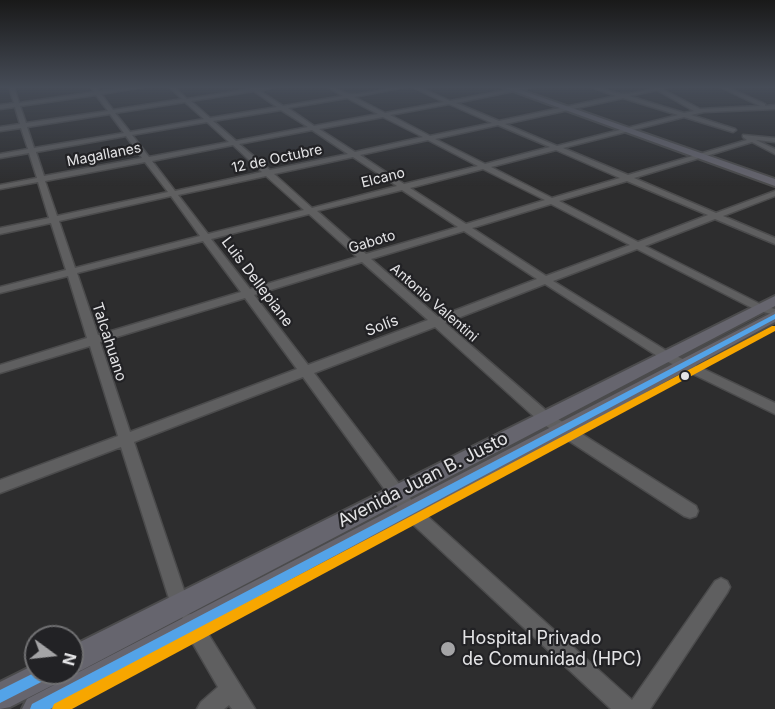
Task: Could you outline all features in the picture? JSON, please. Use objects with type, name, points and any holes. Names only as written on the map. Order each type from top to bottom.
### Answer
[{"type":"main road","points":[[598,120],[775,183]]},
{"type":"main road","name":"Avenida Juan B. Justo","points":[[37,709],[186,616],[403,502],[544,418],[676,360],[770,312],[775,300]]},
{"type":"main road","name":"Avenida Juan B. Justo","points":[[403,502],[563,429],[676,360]]},
{"type":"main road","name":"Avenida Juan B. Justo","points":[[84,655],[186,616]]},
{"type":"main road","points":[[0,697],[24,685]]},
{"type":"street","name":"Talcahuano","points":[[21,120],[125,441],[186,616],[244,709]]},
{"type":"street","points":[[0,129],[61,120]]},
{"type":"street","name":"Luis Dellepiane","points":[[118,120],[403,502],[626,709]]},
{"type":"street","points":[[0,156],[208,120]]},
{"type":"street","name":"Antonio Valentini","points":[[208,120],[544,418],[690,511]]},
{"type":"street","points":[[301,120],[545,280],[676,360],[775,409]]},
{"type":"street","name":"Magallanes","points":[[0,188],[356,120]]},
{"type":"street","points":[[393,120],[770,312]]},
{"type":"street","points":[[490,120],[775,241]]},
{"type":"street","name":"12 de Octubre","points":[[0,231],[510,120]]},
{"type":"street","name":"Elcano","points":[[0,290],[664,120]]},
{"type":"street","points":[[700,120],[733,130]]},
{"type":"street","points":[[715,120],[775,152]]},
{"type":"street","name":"Gaboto","points":[[0,369],[627,178],[748,138],[775,140]]},
{"type":"street","name":"Solís","points":[[0,487],[775,193]]},
{"type":"street","points":[[638,709],[721,587]]},
{"type":"street","points":[[208,709],[232,689]]},
{"type":"transit line","points":[[37,709],[775,316]]},
{"type":"transit line","points":[[59,709],[775,328]]},
{"type":"transit line","points":[[0,697],[24,685]]},
{"type":"place","name":"Hospital Privado de Comunidad (HPC)","points":[[448,649]]}]
